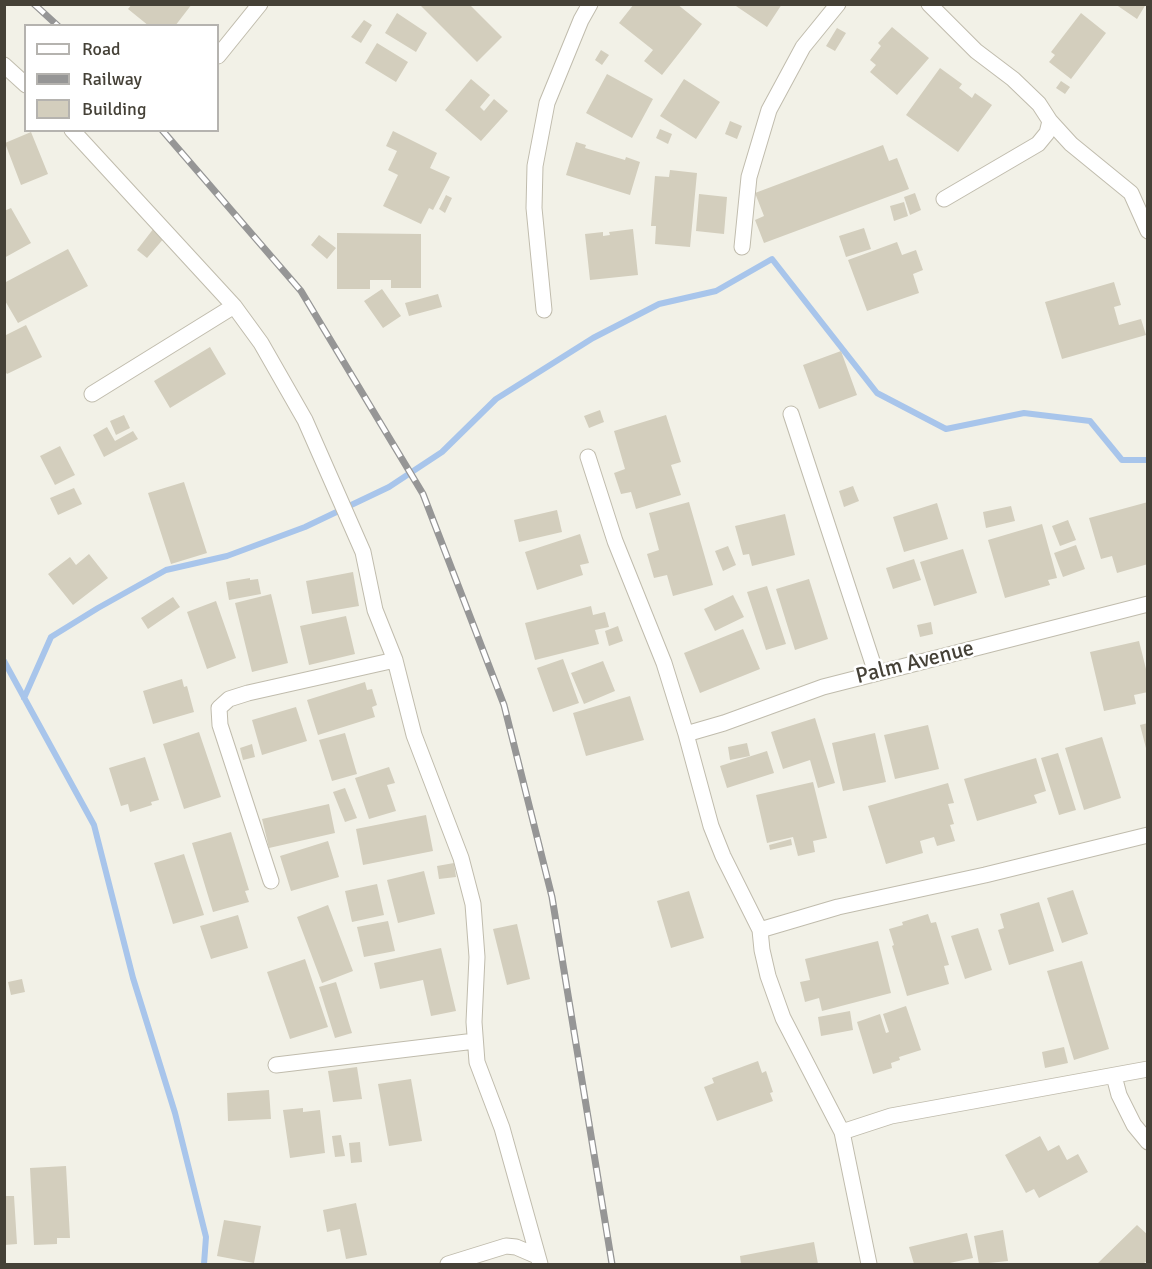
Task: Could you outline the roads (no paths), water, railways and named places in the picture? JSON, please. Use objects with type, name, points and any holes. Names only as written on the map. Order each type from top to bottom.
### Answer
[{"type":"street","points":[[219,55],[260,4]]},
{"type":"street","points":[[544,310],[534,208],[535,166],[547,103],[581,20],[590,4]]},
{"type":"street","points":[[742,248],[749,177],[769,110],[802,47],[838,4]]},
{"type":"street","points":[[929,4],[976,51],[1022,87],[1039,104],[1050,121],[1071,144],[1131,193],[1148,231]]},
{"type":"street","points":[[4,65],[24,83]]},
{"type":"street","points":[[944,199],[1038,144],[1047,133],[1050,121]]},
{"type":"street","points":[[74,132],[234,306],[261,343],[305,420],[363,552],[375,610],[394,660],[414,735],[461,858],[473,904],[477,957],[475,1041],[477,1062],[502,1128],[539,1260]]},
{"type":"street","points":[[92,394],[234,306]]},
{"type":"street","points":[[791,414],[876,673]]},
{"type":"street","points":[[588,457],[615,541],[664,663],[711,826],[723,856],[760,930],[768,976],[783,1018],[842,1132],[869,1264]]},
{"type":"street","name":"Palm Avenue","points":[[686,734],[724,723],[823,687],[1148,604]]},
{"type":"street","points":[[272,881],[220,725],[219,708],[230,699],[248,693],[394,660]]},
{"type":"street","points":[[760,930],[838,907],[985,875],[1148,835]]},
{"type":"street","points":[[276,1065],[475,1041]]},
{"type":"street","points":[[842,1132],[891,1116],[1148,1069]]},
{"type":"street","points":[[1114,1076],[1119,1095],[1134,1125],[1148,1142]]},
{"type":"street","points":[[448,1264],[506,1246],[524,1250],[539,1260]]},
{"type":"waterway","points":[[24,698],[51,637],[98,608],[166,570],[227,556],[305,527],[389,487],[442,452],[496,399],[593,338],[659,304],[716,291],[772,259],[877,393],[946,429],[1024,413],[1090,421],[1122,460],[1148,460]]},
{"type":"waterway","points":[[4,661],[94,825],[133,978],[175,1113],[206,1237],[204,1264]]},
{"type":"railway","points":[[34,4],[56,24]]},
{"type":"railway","points":[[164,132],[301,291],[423,494],[504,705],[552,897],[612,1264]]}]
